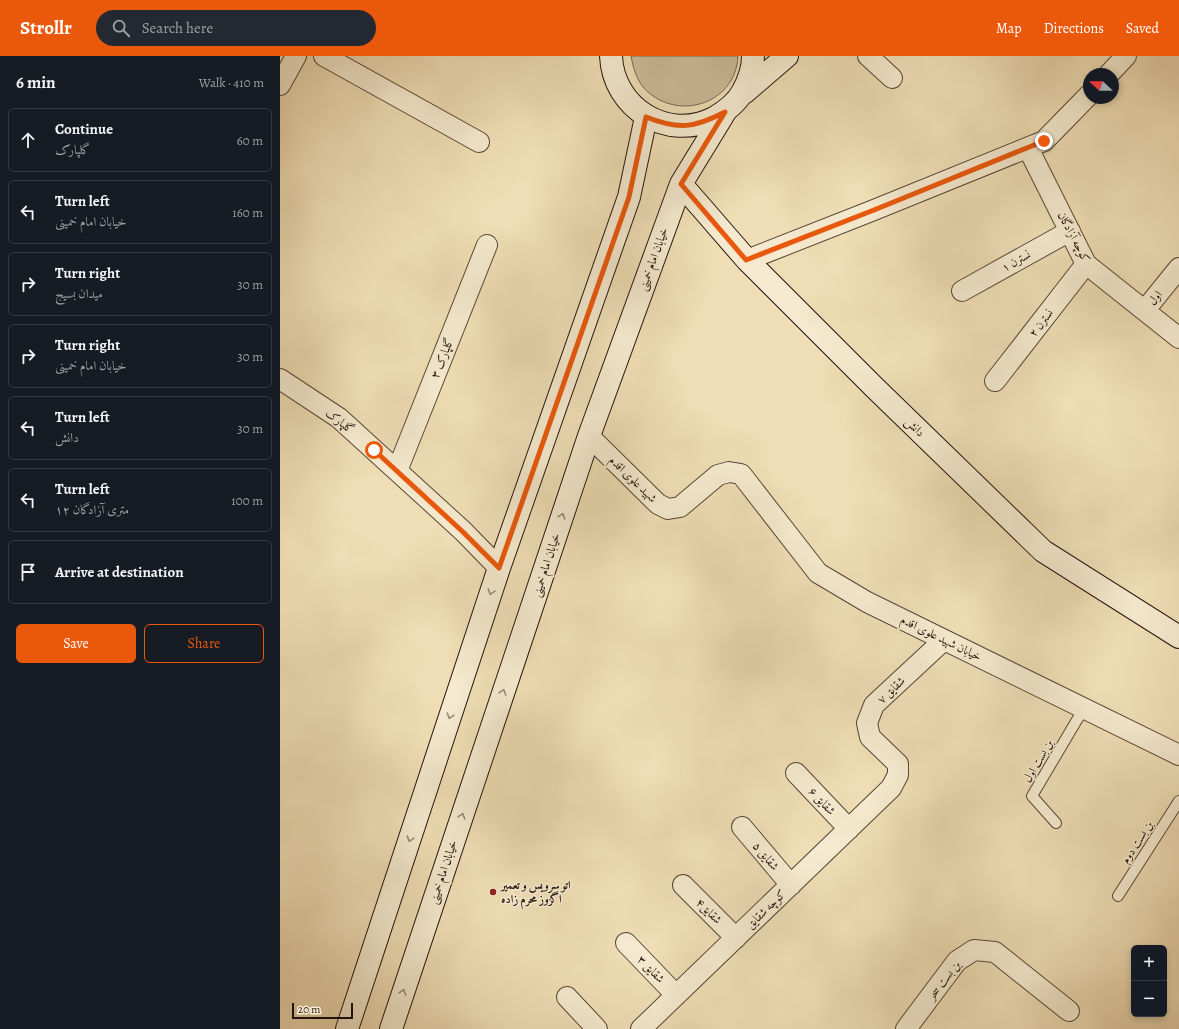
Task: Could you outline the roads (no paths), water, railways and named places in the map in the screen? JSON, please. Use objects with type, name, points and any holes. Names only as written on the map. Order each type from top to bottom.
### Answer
[{"type":"main road","points":[[609,60],[618,87],[630,104],[646,117],[665,124],[686,126],[707,122],[733,104],[749,80],[753,56]]},
{"type":"main road","name":"خیابان امام خمینی","points":[[391,1029],[589,436],[681,184],[733,104],[787,56]]},
{"type":"main road","points":[[347,1029],[499,568],[629,197],[646,117]]},
{"type":"main road","name":"دانش","points":[[681,184],[746,260],[1043,551],[1179,637]]},
{"type":"street","points":[[280,85],[296,56]]},
{"type":"street","points":[[324,56],[479,142]]},
{"type":"street","points":[[868,56],[892,78]]},
{"type":"street","points":[[1115,68],[1126,56]]},
{"type":"street","points":[[746,260],[1044,141],[1083,101]]},
{"type":"street","name":"کوچه آزادگان","points":[[1028,148],[1086,264],[1179,338]]},
{"type":"street","name":"نسترن ۱","points":[[962,291],[1070,231]]},
{"type":"street","name":"گلپارک ۳","points":[[397,471],[487,245]]},
{"type":"street","name":"نسترن ۲","points":[[995,381],[1086,264]]},
{"type":"street","name":"اول","points":[[1145,310],[1179,268]]},
{"type":"street","name":"گلپارک","points":[[280,379],[339,418],[463,532],[499,568]]},
{"type":"street","name":"شهید علوی اقدم","points":[[589,436],[658,504],[668,509],[680,507],[718,475],[729,472],[741,474]]},
{"type":"street","name":"خیابان شهید علوی اقدم","points":[[741,474],[818,573],[867,602],[1179,754]]},
{"type":"street","name":"شقایق ۷","points":[[891,788],[898,775],[898,764],[870,737],[868,723],[874,705],[944,640]]},
{"type":"street","name":"شقایق ۶","points":[[796,773],[849,829]]},
{"type":"street","name":"کوچه شقایق","points":[[641,1029],[891,788]]},
{"type":"street","name":"شقایق ۵","points":[[742,827],[791,885]]},
{"type":"street","name":"شقایق۴","points":[[683,885],[736,938]]},
{"type":"street","name":"شقایق ۳","points":[[626,943],[676,995]]},
{"type":"street","name":"بن بست سحر","points":[[906,1029],[957,961],[974,950],[995,952],[1069,1011]]},
{"type":"street","points":[[567,997],[597,1029]]},
{"type":"lane","name":"بن بست اول","points":[[1056,823],[1032,796],[1084,708]]},
{"type":"lane","name":"بن بست دوم","points":[[1118,896],[1179,801]]},
{"type":"place","name":"اتو سرویس و تعمیر اگزوز محرم زاده","points":[[493,892]]}]
